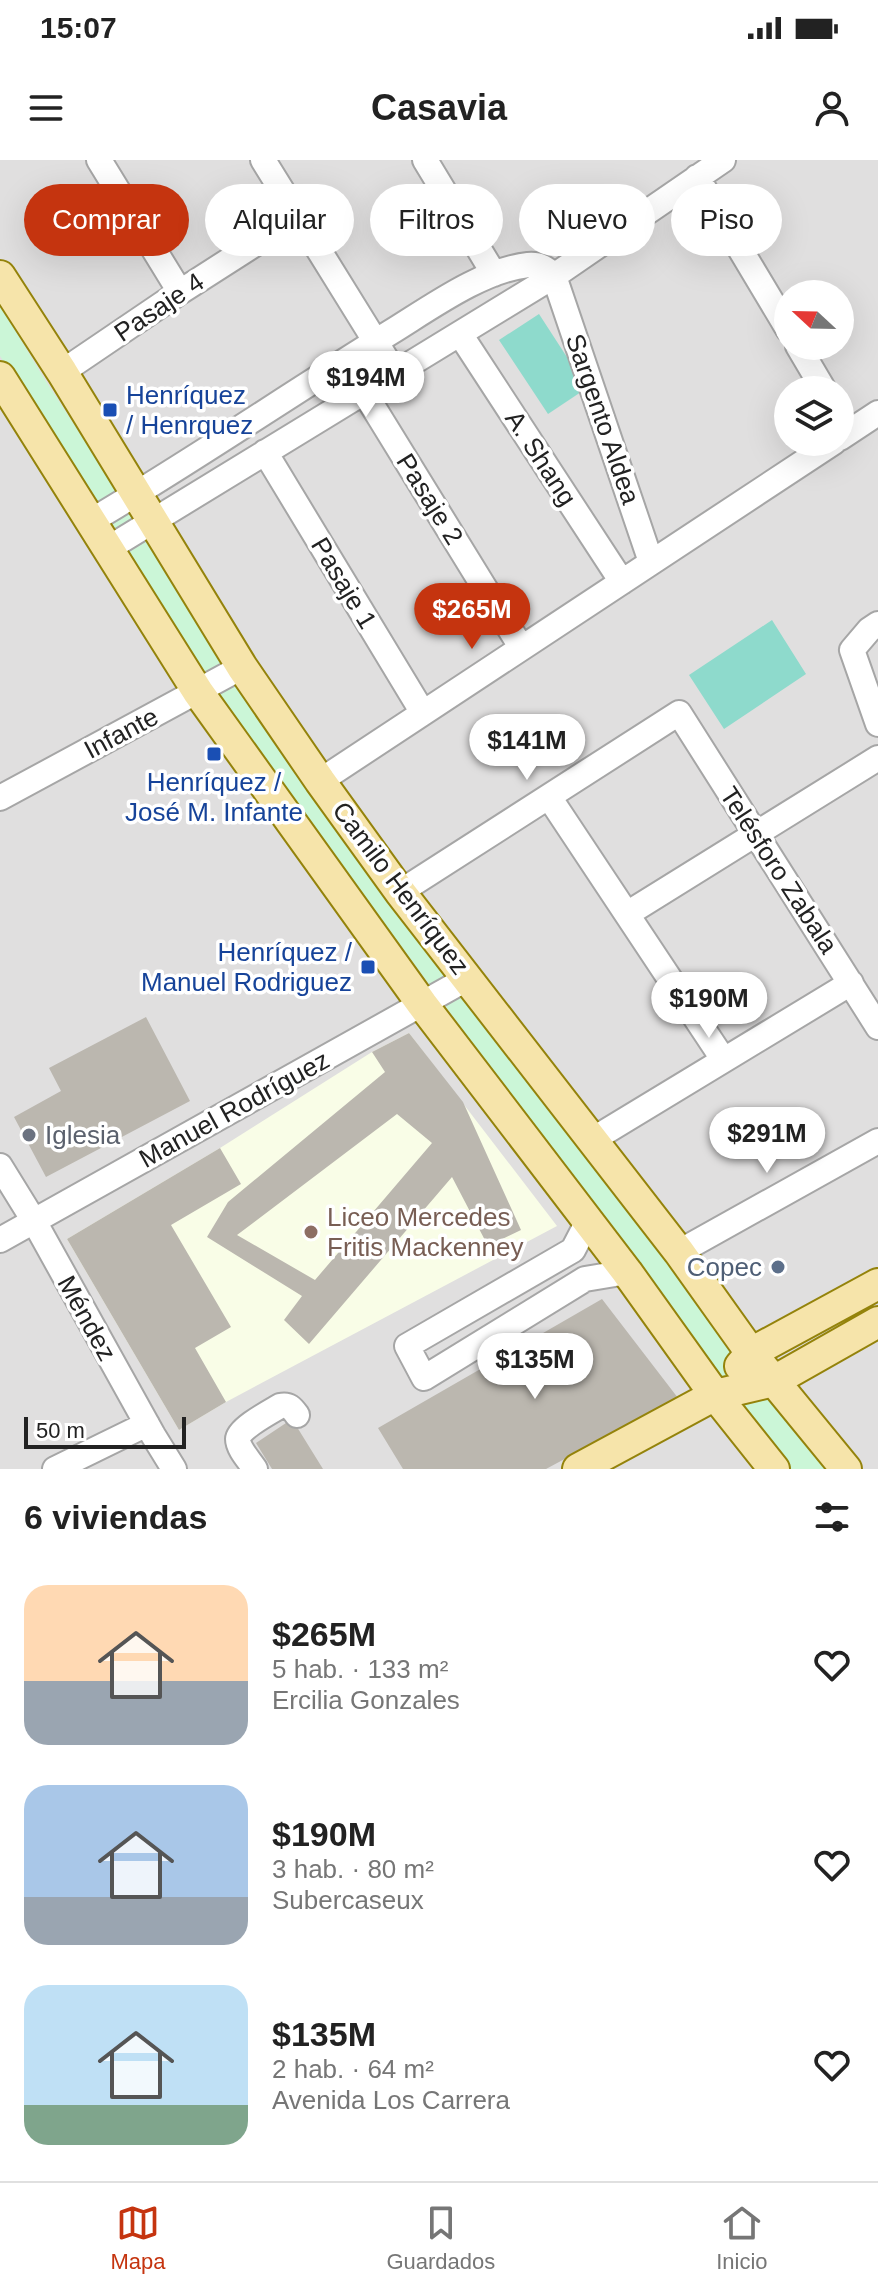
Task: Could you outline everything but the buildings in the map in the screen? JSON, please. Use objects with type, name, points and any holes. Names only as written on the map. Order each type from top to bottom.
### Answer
[{"type":"main road","name":"Camilo Henríquez","points":[[0,276],[242,667],[320,781],[400,892],[679,1252],[751,1353],[846,1469]]},
{"type":"main road","name":"Camilo Henríquez","points":[[0,377],[198,692],[422,1004],[774,1469]]},
{"type":"main road","points":[[715,1395],[751,1353],[878,1284]]},
{"type":"main road","points":[[578,1469],[715,1395],[774,1381],[878,1322]]},
{"type":"street","points":[[99,160],[180,292]]},
{"type":"street","points":[[263,160],[277,184]]},
{"type":"street","points":[[425,160],[494,274]]},
{"type":"street","points":[[109,548],[554,276],[723,160]]},
{"type":"street","points":[[697,177],[774,306]]},
{"type":"street","name":"Pasaje 4","points":[[62,372],[236,256]]},
{"type":"street","points":[[321,256],[395,373]]},
{"type":"street","points":[[91,521],[466,287],[494,274],[526,265],[547,269],[554,276]]},
{"type":"street","name":"Sargento Aldea","points":[[554,276],[651,562]]},
{"type":"street","name":"A. Shang","points":[[460,334],[622,582]]},
{"type":"street","name":"Pasaje 2","points":[[364,392],[521,647]]},
{"type":"street","points":[[854,425],[878,413]]},
{"type":"street","name":"Pasaje 1","points":[[265,452],[423,713]]},
{"type":"street","points":[[320,781],[622,582],[806,456]]},
{"type":"street","points":[[878,624],[852,650],[878,724]]},
{"type":"street","name":"Infante","points":[[0,798],[242,667]]},
{"type":"street","name":"Telésforo Zabala","points":[[549,797],[679,713],[878,1027]]},
{"type":"street","points":[[627,914],[878,758]]},
{"type":"street","points":[[400,892],[549,797],[723,1059]]},
{"type":"street","name":"Manuel Rodríguez","points":[[0,1240],[468,978]]},
{"type":"street","points":[[592,1140],[851,983]]},
{"type":"street","points":[[679,1252],[878,1141]]},
{"type":"street","name":"Méndez","points":[[0,1166],[174,1469]]},
{"type":"street","points":[[587,1223],[573,1250],[407,1346],[424,1378],[585,1279],[627,1272]]},
{"type":"street","points":[[255,1469],[239,1445],[238,1437],[242,1431],[280,1406],[291,1407],[297,1415]]},
{"type":"street","points":[[55,1469],[147,1424]]},
{"type":"shaded area","points":[[0,160],[878,160],[878,1469],[0,1469]]},
{"type":"shaded area","points":[[539,314],[587,388],[548,414],[499,340]]},
{"type":"shaded area","points":[[772,620],[806,674],[724,729],[689,675]]},
{"type":"shaded area","name":"Liceo Mercedes Fritis Mackenney","points":[[409,1033],[557,1226],[179,1430],[67,1239],[372,1052]]},
{"type":"green space","points":[[0,305],[139,525],[827,1469],[791,1469],[725,1385],[207,683],[0,356]]},
{"type":"place","name":"Henríquez / Henrquez","points":[[110,410]]},
{"type":"place","name":"Henríquez / José M. Infante","points":[[214,754]]},
{"type":"place","name":"Henríquez / Manuel Rodriguez","points":[[368,967]]},
{"type":"place","name":"Iglesia","points":[[29,1135]]},
{"type":"place","name":"Liceo Mercedes Fritis Mackenney","points":[[311,1232]]},
{"type":"place","name":"Copec","points":[[778,1267]]}]
